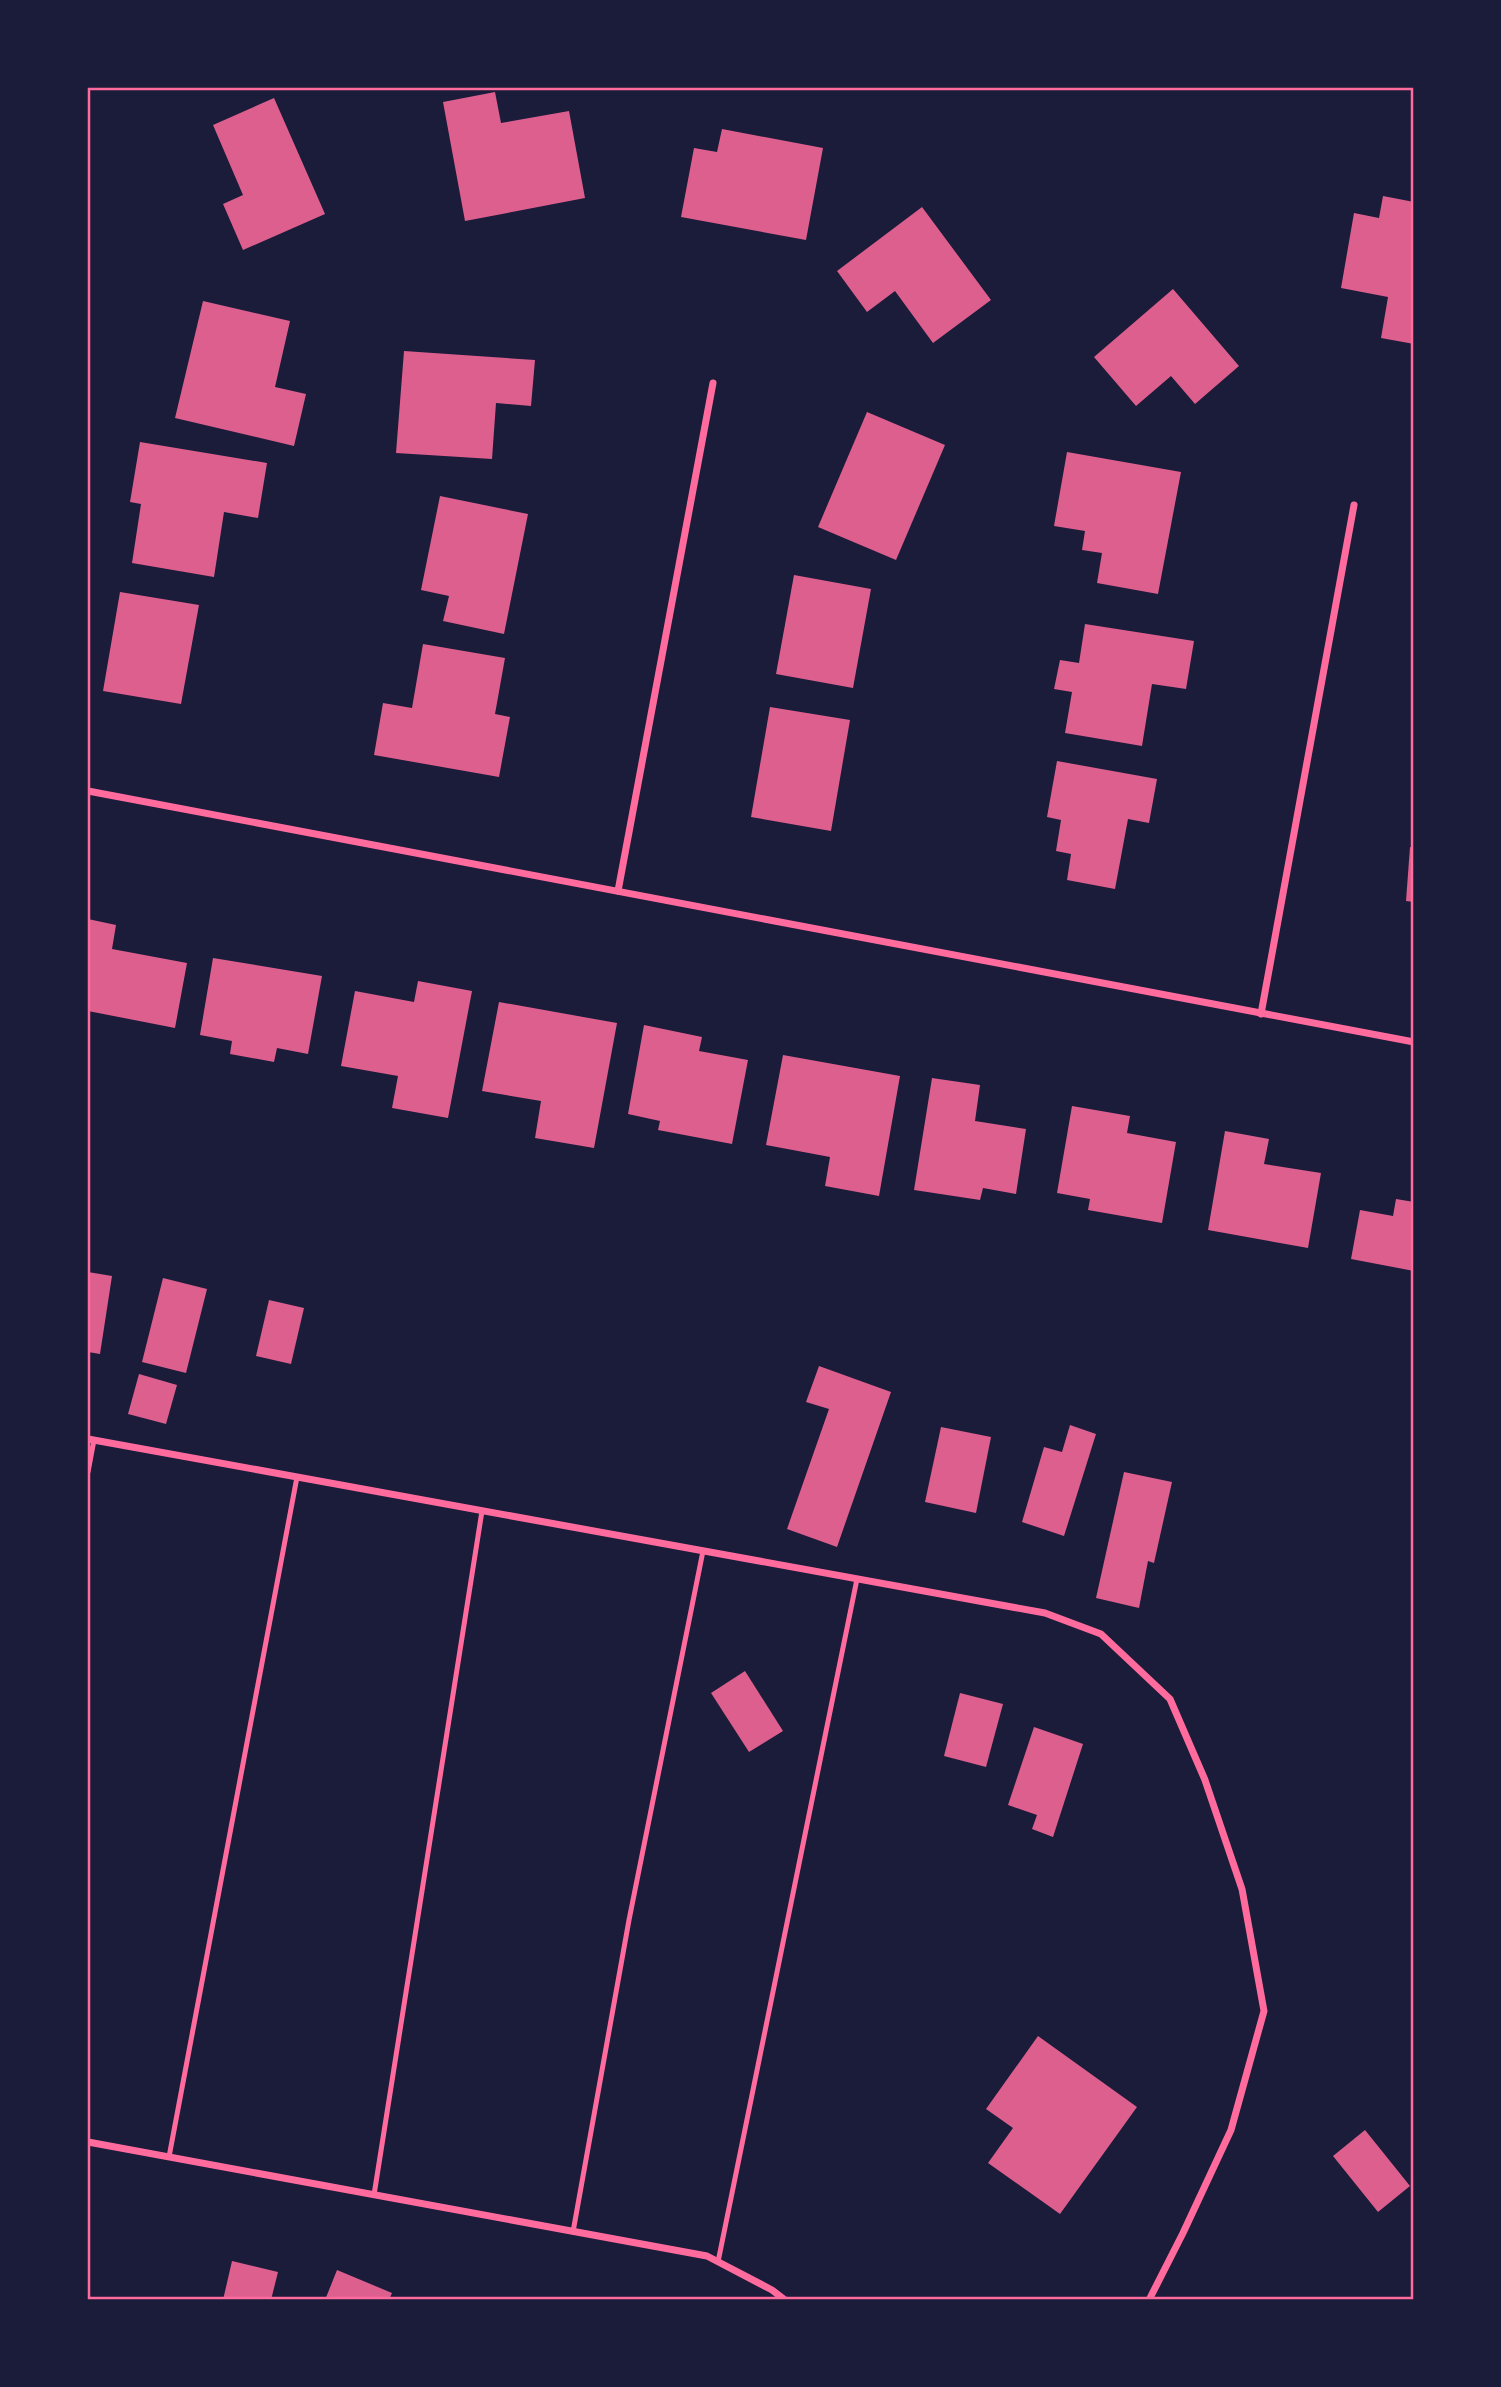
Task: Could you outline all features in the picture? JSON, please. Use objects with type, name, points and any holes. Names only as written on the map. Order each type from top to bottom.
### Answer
[{"type":"street","points":[[618,891],[713,383]]},
{"type":"street","points":[[1261,1014],[1354,505]]},
{"type":"street","points":[[88,791],[1413,1042]]},
{"type":"street","points":[[91,1440],[1045,1613],[1101,1634],[1170,1699],[1205,1780],[1242,1889],[1264,2011],[1231,2130],[1153,2297]]},
{"type":"street","points":[[88,2142],[707,2256],[772,2290],[785,2300]]},
{"type":"lane","points":[[88,1472],[91,1440]]},
{"type":"lane","points":[[169,2157],[297,1477]]},
{"type":"lane","points":[[374,2195],[482,1511]]},
{"type":"lane","points":[[573,2232],[629,1920],[703,1550]]},
{"type":"lane","points":[[718,2262],[857,1579]]},
{"type":"building","points":[[495,92],[501,123],[569,111],[585,198],[465,221],[443,102]]},
{"type":"building","points":[[274,98],[325,214],[243,250],[223,204],[243,195],[213,125]]},
{"type":"building","points":[[722,129],[823,148],[806,240],[681,217],[694,148],[717,152]]},
{"type":"building","points":[[1383,196],[1414,202],[1414,344],[1381,338],[1388,297],[1341,288],[1354,213],[1379,218]]},
{"type":"building","points":[[922,207],[991,300],[933,343],[895,291],[867,312],[837,271]]},
{"type":"building","points":[[1173,289],[1239,366],[1195,404],[1171,376],[1136,406],[1094,357]]},
{"type":"building","points":[[203,301],[290,321],[275,387],[306,394],[294,446],[175,418]]},
{"type":"building","points":[[404,351],[535,360],[531,406],[496,403],[492,459],[396,453]]},
{"type":"building","points":[[867,412],[945,445],[896,560],[818,527]]},
{"type":"building","points":[[140,442],[267,463],[258,518],[224,512],[214,577],[132,563],[141,504],[130,502]]},
{"type":"building","points":[[1067,452],[1181,472],[1158,594],[1097,583],[1102,553],[1082,550],[1085,531],[1054,526]]},
{"type":"building","points":[[440,496],[528,514],[504,634],[443,621],[449,596],[421,590]]},
{"type":"building","points":[[794,575],[871,589],[853,688],[776,674]]},
{"type":"building","points":[[120,592],[199,605],[181,704],[103,691]]},
{"type":"building","points":[[1085,624],[1194,641],[1186,689],[1152,684],[1142,746],[1065,733],[1072,692],[1054,689],[1060,660],[1079,663]]},
{"type":"building","points":[[423,644],[505,658],[495,714],[510,717],[499,777],[374,755],[383,703],[412,708]]},
{"type":"building","points":[[770,707],[850,720],[831,831],[751,817]]},
{"type":"building","points":[[1057,761],[1157,779],[1149,823],[1128,819],[1115,889],[1067,880],[1071,854],[1056,851],[1061,820],[1047,817]]},
{"type":"building","points":[[1410,847],[1414,848],[1414,902],[1406,901]]},
{"type":"building","points":[[88,919],[116,925],[112,949],[187,963],[175,1028],[88,1011]]},
{"type":"building","points":[[213,958],[322,976],[308,1054],[277,1048],[274,1062],[230,1054],[232,1041],[200,1035]]},
{"type":"building","points":[[418,981],[472,991],[448,1118],[392,1108],[398,1076],[341,1066],[355,991],[414,1002]]},
{"type":"building","points":[[499,1002],[617,1023],[594,1148],[535,1138],[541,1101],[482,1091]]},
{"type":"building","points":[[644,1025],[702,1037],[699,1051],[748,1060],[732,1144],[658,1130],[660,1121],[628,1114]]},
{"type":"building","points":[[783,1055],[900,1076],[879,1196],[825,1186],[830,1157],[766,1145]]},
{"type":"building","points":[[932,1078],[980,1085],[975,1121],[1026,1129],[1016,1194],[983,1188],[980,1200],[914,1190]]},
{"type":"building","points":[[1072,1106],[1130,1116],[1127,1133],[1176,1142],[1162,1223],[1088,1210],[1090,1199],[1057,1193]]},
{"type":"building","points":[[1225,1131],[1269,1139],[1264,1164],[1321,1173],[1308,1248],[1208,1230]]},
{"type":"building","points":[[1396,1199],[1414,1202],[1414,1271],[1351,1259],[1360,1210],[1393,1216]]},
{"type":"building","points":[[88,1272],[112,1276],[100,1354],[88,1352]]},
{"type":"building","points":[[163,1278],[207,1289],[186,1373],[142,1362]]},
{"type":"building","points":[[269,1300],[304,1308],[291,1364],[256,1356]]},
{"type":"building","points":[[819,1366],[891,1392],[837,1547],[787,1529],[829,1409],[806,1402]]},
{"type":"building","points":[[139,1374],[177,1385],[166,1424],[128,1414]]},
{"type":"building","points":[[1070,1425],[1096,1434],[1064,1536],[1022,1522],[1044,1447],[1062,1452]]},
{"type":"building","points":[[941,1427],[991,1437],[976,1513],[925,1502]]},
{"type":"building","points":[[1124,1472],[1172,1482],[1154,1563],[1148,1561],[1139,1608],[1096,1598]]},
{"type":"building","points":[[745,1671],[783,1731],[749,1752],[711,1693]]},
{"type":"building","points":[[960,1693],[1003,1704],[986,1767],[944,1756]]},
{"type":"building","points":[[1034,1727],[1083,1744],[1053,1837],[1032,1829],[1037,1815],[1008,1805]]},
{"type":"building","points":[[1038,2036],[1137,2107],[1060,2214],[988,2163],[1013,2128],[986,2109]]},
{"type":"building","points":[[1365,2130],[1410,2186],[1378,2212],[1333,2156]]},
{"type":"building","points":[[232,2261],[278,2272],[271,2300],[223,2300]]},
{"type":"building","points":[[337,2270],[392,2293],[389,2300],[325,2300]]}]
